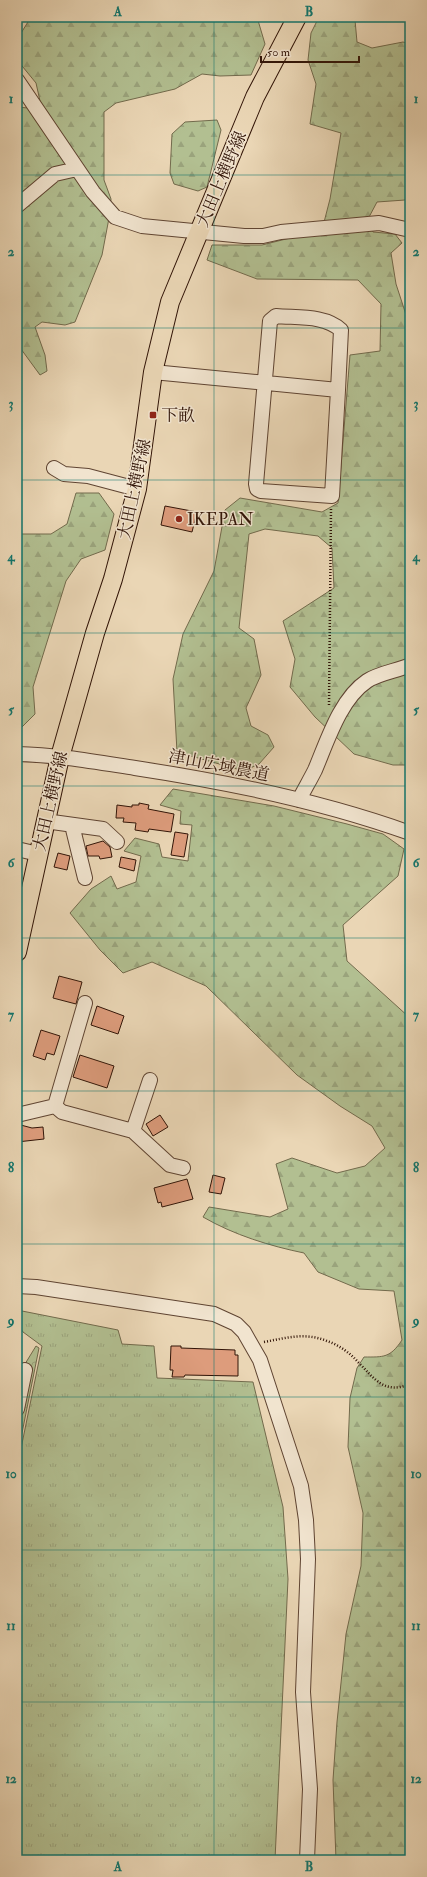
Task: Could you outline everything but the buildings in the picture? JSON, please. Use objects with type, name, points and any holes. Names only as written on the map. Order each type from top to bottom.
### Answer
[{"type":"main road","name":"大田上横野線","points":[[17,952],[60,757],[95,633],[113,578],[137,489],[153,372],[170,302],[255,97],[297,17]]},
{"type":"street","points":[[17,80],[101,203],[115,217],[142,226],[244,236],[263,236],[281,232],[379,223],[410,230]]},
{"type":"street","points":[[17,206],[55,174],[77,169]]},
{"type":"street","points":[[276,316],[323,320],[334,324],[341,330],[338,390],[332,496],[261,491],[257,489],[256,484],[270,321],[276,316]]},
{"type":"street","points":[[153,372],[338,390]]},
{"type":"street","points":[[54,468],[64,474],[88,476],[137,489]]},
{"type":"street","points":[[299,800],[332,728],[348,702],[367,681],[410,665]]},
{"type":"street","name":"津山広域農道","points":[[17,754],[60,757],[175,774],[299,800],[410,832]]},
{"type":"street","points":[[45,821],[103,829],[118,842]]},
{"type":"street","points":[[72,825],[85,878]]},
{"type":"street","points":[[17,848],[38,854]]},
{"type":"street","points":[[55,1106],[85,1003]]},
{"type":"street","points":[[133,1131],[150,1080]]},
{"type":"street","points":[[17,1115],[55,1106]]},
{"type":"street","points":[[55,1106],[62,1112],[133,1131],[170,1165],[183,1168]]},
{"type":"street","points":[[17,1286],[44,1288],[214,1314],[236,1324],[244,1332],[260,1360],[288,1442],[300,1486],[306,1520],[308,1559],[303,1692],[310,1789],[307,1860]]},
{"type":"street","points":[[17,1409],[25,1370]]},
{"type":"path","points":[[332,496],[330,538],[329,721],[332,728]]},
{"type":"path","points":[[251,1344],[287,1337],[314,1337],[329,1341],[349,1353],[377,1382],[394,1387],[410,1384]]},
{"type":"green space","points":[[31,17],[257,17],[265,44],[251,75],[220,76],[202,74],[175,89],[116,103],[104,112],[104,180],[111,199],[102,255],[75,322],[65,325],[42,322],[35,327],[45,355],[47,371],[40,375],[21,349],[17,330],[17,107],[28,108],[40,101],[36,83],[18,61],[18,38]]},
{"type":"green space","points":[[319,17],[341,17],[355,20],[357,42],[372,48],[403,42],[410,44],[410,184],[405,200],[377,202],[368,219],[373,232],[395,234],[402,243],[391,253],[396,284],[410,327],[410,765],[393,765],[354,754],[315,717],[290,687],[295,659],[283,621],[334,588],[332,548],[318,536],[265,529],[249,534],[239,628],[254,639],[261,675],[246,708],[251,726],[268,735],[274,747],[259,764],[244,771],[177,752],[173,679],[183,634],[214,571],[225,510],[240,498],[322,512],[338,503],[350,355],[380,351],[381,304],[358,280],[257,279],[207,260],[212,245],[262,245],[322,230],[330,199],[341,133],[310,124],[316,84],[308,60],[311,33]]},
{"type":"green space","points":[[217,120],[221,130],[207,187],[198,191],[174,184],[170,173],[172,134],[185,122]]},
{"type":"green space","points":[[76,493],[99,493],[114,514],[105,550],[81,559],[66,581],[33,687],[35,714],[19,730],[17,730],[17,534],[51,534],[67,524]]},
{"type":"green space","points":[[173,789],[274,806],[347,824],[383,834],[404,849],[398,876],[343,925],[347,961],[410,1018],[410,1860],[336,1860],[333,1780],[346,1634],[361,1566],[363,1513],[348,1447],[350,1398],[357,1368],[364,1357],[386,1355],[394,1350],[402,1340],[394,1291],[359,1289],[318,1272],[304,1253],[252,1239],[203,1217],[209,1207],[270,1217],[288,1209],[276,1164],[292,1158],[337,1173],[365,1166],[385,1148],[372,1126],[340,1106],[297,1075],[206,986],[152,962],[123,973],[100,950],[70,913],[91,889],[111,876],[117,889],[136,882],[141,856],[124,851],[135,838],[159,844],[162,857],[188,861],[192,825],[180,824],[181,811],[160,805]]},
{"type":"green space","points":[[17,1310],[118,1330],[122,1344],[154,1346],[157,1378],[253,1382],[283,1507],[288,1579],[275,1860],[17,1860],[17,1468],[42,1346],[23,1332],[17,1323]]},
{"type":"green space","points":[[36,1346],[39,1348],[17,1458],[17,1377]]},
{"type":"place","name":"下畝","points":[[153,415]]},
{"type":"place","name":"IKEPAN","points":[[179,519]]}]
